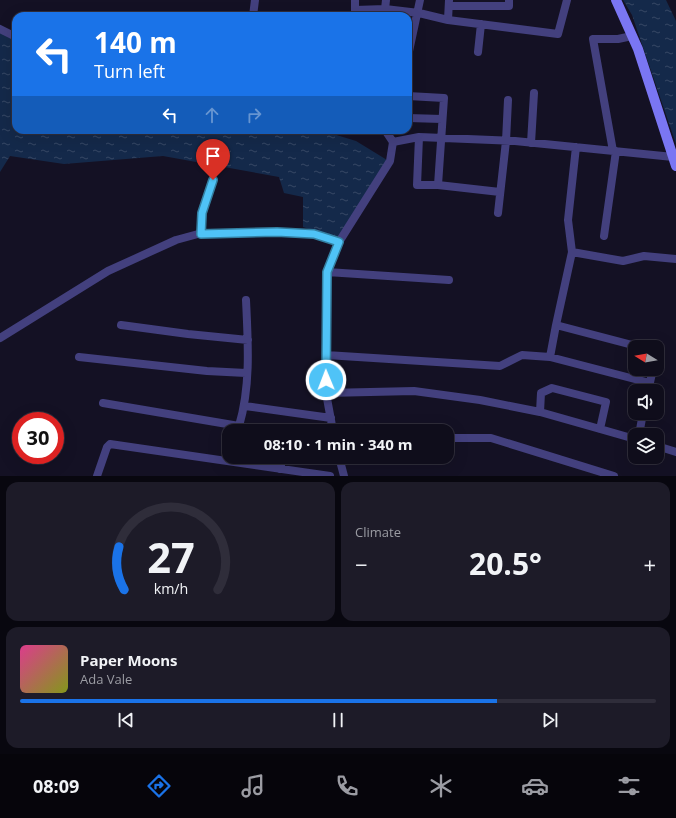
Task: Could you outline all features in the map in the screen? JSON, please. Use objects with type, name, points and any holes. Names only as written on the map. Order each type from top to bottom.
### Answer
[{"type":"main road","points":[[616,0],[632,36],[674,161]]},
{"type":"street","points":[[254,12],[255,0]]},
{"type":"street","points":[[355,0],[355,12]]},
{"type":"street","points":[[385,10],[386,0]]},
{"type":"street","points":[[412,39],[420,0]]},
{"type":"street","points":[[448,20],[449,3],[509,6],[509,0]]},
{"type":"street","points":[[412,12],[448,20],[558,34],[567,0]]},
{"type":"street","points":[[365,12],[385,10],[407,12]]},
{"type":"street","points":[[478,52],[481,24]]},
{"type":"street","points":[[0,30],[12,35]]},
{"type":"street","points":[[604,236],[614,151],[593,40],[618,39],[632,36]]},
{"type":"street","points":[[531,142],[534,93]]},
{"type":"street","points":[[412,96],[444,98],[438,185]]},
{"type":"street","points":[[498,213],[506,141],[508,100]]},
{"type":"street","points":[[412,118],[442,119]]},
{"type":"street","points":[[332,424],[326,393],[327,272],[339,242],[390,161],[393,142],[388,134]]},
{"type":"street","points":[[393,142],[419,137],[531,142],[614,151],[674,161]]},
{"type":"street","points":[[419,137],[417,185],[438,185],[500,192]]},
{"type":"street","points":[[550,356],[572,252],[568,220],[576,147]]},
{"type":"street","points":[[201,234],[202,213],[213,180]]},
{"type":"street","points":[[0,338],[108,271],[176,240],[201,234],[277,232],[314,234],[339,242]]},
{"type":"street","points":[[572,252],[623,261],[644,256],[676,259]]},
{"type":"street","points":[[327,272],[449,280]]},
{"type":"street","points":[[241,424],[248,378],[246,373],[248,340],[246,300]]},
{"type":"street","points":[[121,324],[188,334],[248,340]]},
{"type":"street","points":[[556,325],[628,344]]},
{"type":"street","points":[[326,355],[500,366],[522,354],[550,356],[639,384]]},
{"type":"street","points":[[79,357],[207,371],[246,373]]},
{"type":"street","points":[[540,412],[541,393],[552,388],[606,402],[600,429]]},
{"type":"street","points":[[326,393],[414,391],[480,400],[540,412],[628,437]]},
{"type":"street","points":[[103,403],[222,426]]},
{"type":"street","points":[[245,406],[331,418]]},
{"type":"street","points":[[454,438],[491,438],[614,476]]},
{"type":"street","points":[[97,476],[107,447],[110,444],[330,476]]},
{"type":"street","points":[[664,448],[676,452]]},
{"type":"street","points":[[280,469],[281,464]]},
{"type":"street","points":[[341,464],[344,476]]},
{"type":"water","points":[[623,0],[666,0],[676,21],[676,144],[632,15]]},
{"type":"water","points":[[0,32],[12,38],[12,134],[333,134],[356,141],[387,160],[339,239],[303,227],[303,197],[284,193],[279,177],[163,156],[64,164],[10,156],[0,172]]},
{"type":"route","points":[[213,180],[206,197],[202,213],[201,234],[277,232],[314,234],[339,242],[327,272],[326,380]]}]
